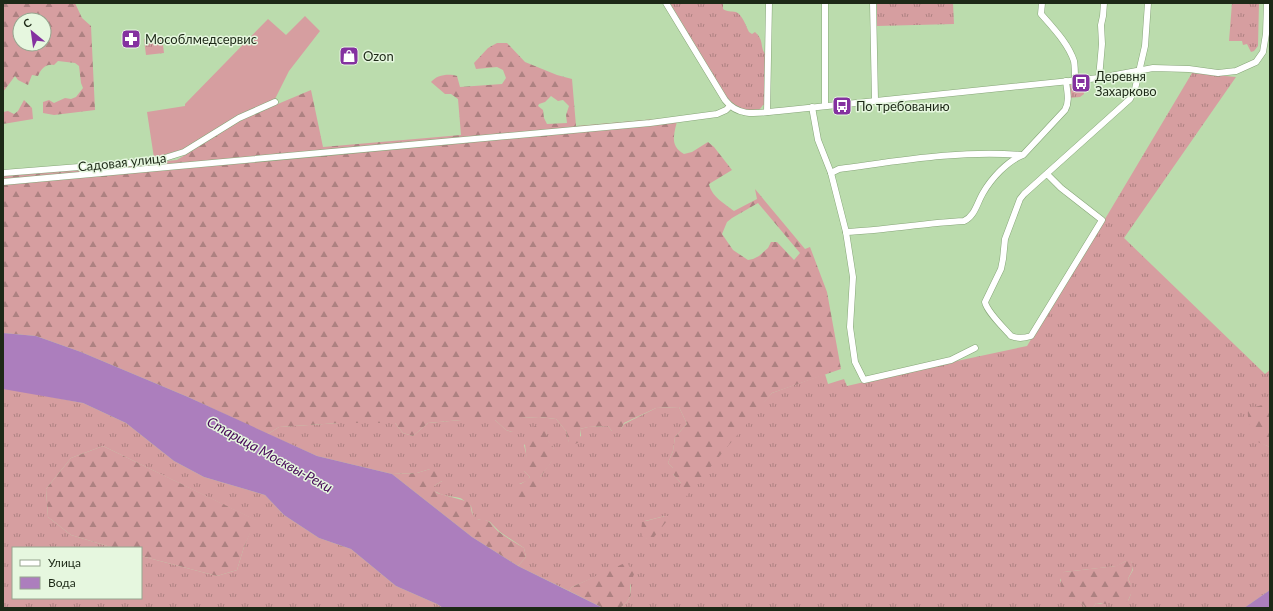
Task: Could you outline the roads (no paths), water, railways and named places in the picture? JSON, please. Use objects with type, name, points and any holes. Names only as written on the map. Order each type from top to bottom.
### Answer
[{"type":"street","points":[[666,3],[725,100],[730,106],[742,112],[779,111],[812,106],[1099,78],[1138,72],[1153,68],[1189,69],[1230,73],[1250,65],[1260,57],[1265,46],[1267,3]]},
{"type":"street","points":[[767,112],[769,3]]},
{"type":"street","points":[[824,105],[825,3]]},
{"type":"street","points":[[873,3],[875,100]]},
{"type":"street","points":[[1042,3],[1041,14],[1060,34],[1072,57],[1074,63],[1075,80]]},
{"type":"street","points":[[1099,78],[1102,44],[1101,25],[1104,3]]},
{"type":"street","points":[[1047,174],[1061,188],[1102,220],[1032,336],[1026,338],[1015,338],[1011,336],[993,316],[985,302],[1001,269],[1005,239],[1020,199],[1047,174],[1130,99],[1135,89],[1145,46],[1148,3]]},
{"type":"street","points":[[846,232],[902,228],[932,223],[964,221],[972,216],[984,192],[991,182],[1015,158],[1022,155],[1065,110],[1068,98],[1066,81]]},
{"type":"street","name":"Садовая улица","points":[[3,173],[155,160],[184,152],[239,118],[275,102]]},
{"type":"street","points":[[3,182],[650,123],[717,114],[726,110],[730,106]]},
{"type":"street","points":[[812,106],[818,140],[832,173],[846,232],[853,277],[850,327],[855,362],[864,380],[951,360],[975,348]]},
{"type":"street","points":[[832,173],[839,169],[907,159],[958,155],[1022,155]]},
{"type":"water","name":"Старица Москвы-Реки","points":[[3,333],[36,336],[81,352],[188,397],[317,456],[392,474],[472,537],[518,566],[603,608],[443,608],[396,586],[351,549],[319,538],[284,515],[265,495],[204,477],[174,461],[126,423],[83,403],[3,389]]},
{"type":"water","points":[[1270,590],[1270,608],[1244,608]]},
{"type":"place","name":"Мособлмедсервис","points":[[131,39]]},
{"type":"place","name":"Ozon","points":[[349,56]]},
{"type":"place","name":"Деревня Захарково","points":[[1081,83]]},
{"type":"place","name":"По требованию","points":[[842,106]]}]
